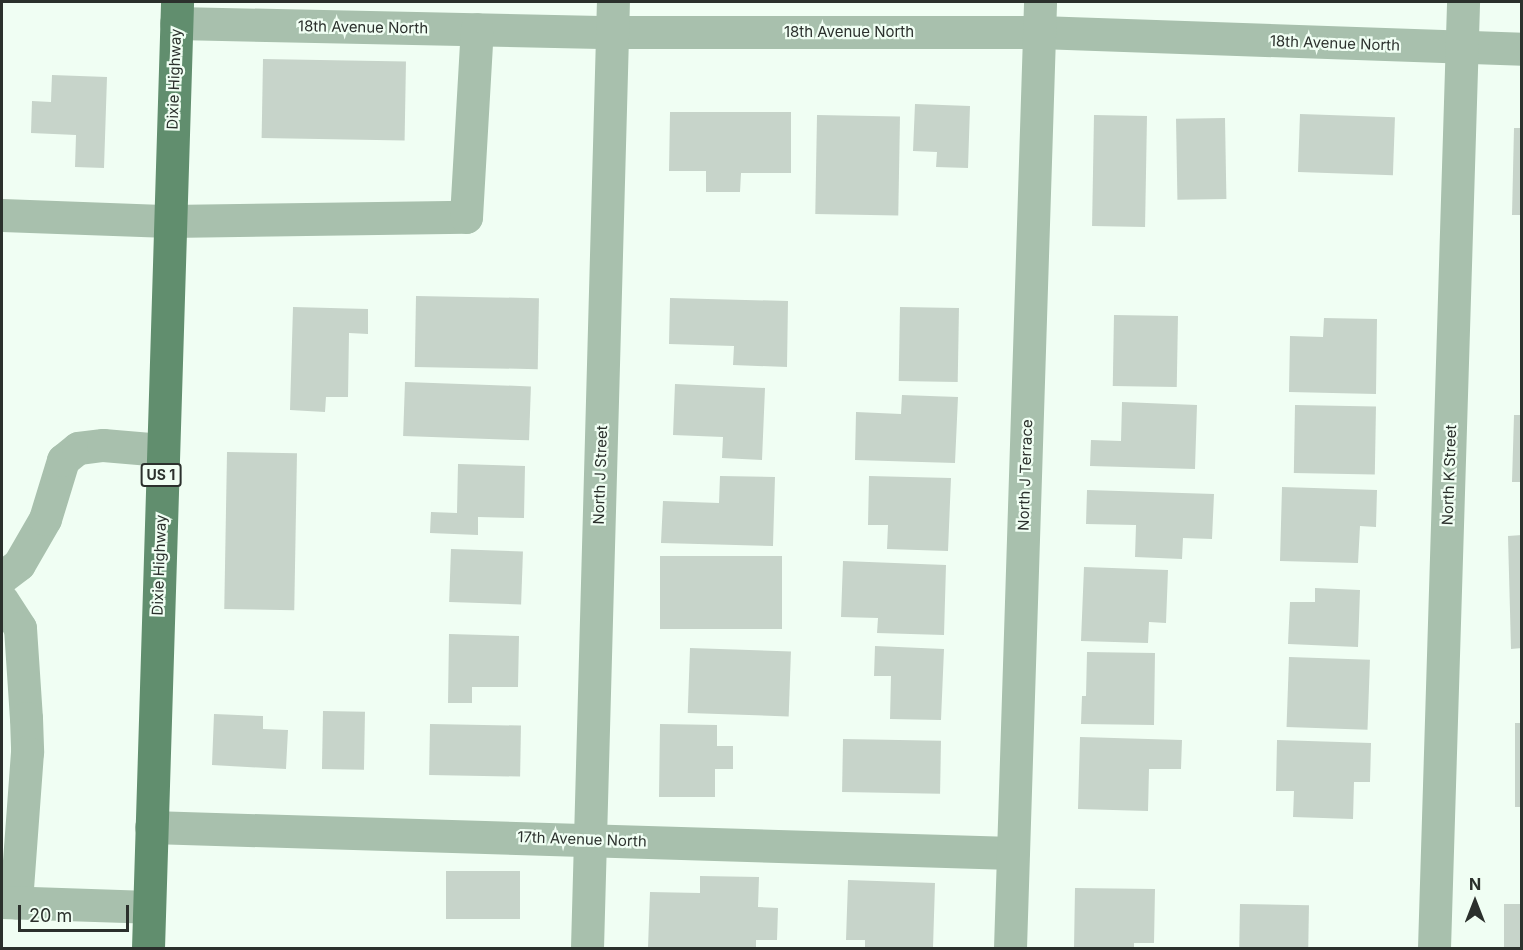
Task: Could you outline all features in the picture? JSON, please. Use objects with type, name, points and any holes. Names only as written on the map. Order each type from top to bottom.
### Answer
[{"type":"main road","name":"Dixie Highway","points":[[148,948],[176,12]]},
{"type":"street","name":"North K Street","points":[[1434,948],[1463,2]]},
{"type":"street","name":"18th Avenue North","points":[[176,12],[477,29],[613,17],[1039,17],[1462,47],[1521,49]]},
{"type":"street","name":"North J Street","points":[[587,948],[613,17]]},
{"type":"street","name":"North J Terrace","points":[[1010,948],[1039,17]]},
{"type":"street","points":[[2,215],[169,221],[466,217],[477,29]]},
{"type":"street","points":[[2,577],[19,564],[45,519],[63,460],[78,448],[103,445],[162,450]]},
{"type":"street","points":[[2,600],[20,628],[27,752],[9,902],[149,907]]},
{"type":"street","name":"17th Avenue North","points":[[151,827],[1013,854]]},
{"type":"building","points":[[263,59],[406,61],[405,140],[262,138]]},
{"type":"building","points":[[52,75],[107,77],[104,168],[75,167],[76,135],[31,133],[32,101],[51,102]]},
{"type":"building","points":[[915,104],[970,106],[968,168],[936,167],[937,152],[913,151]]},
{"type":"building","points":[[670,112],[791,112],[791,173],[741,173],[740,192],[706,192],[706,171],[669,171]]},
{"type":"building","points":[[1300,114],[1395,117],[1393,175],[1298,172]]},
{"type":"building","points":[[817,115],[900,116],[898,215],[815,214]]},
{"type":"building","points":[[1094,115],[1147,116],[1145,227],[1092,226]]},
{"type":"building","points":[[1225,118],[1226,199],[1177,200],[1176,119]]},
{"type":"building","points":[[1514,128],[1522,128],[1522,215],[1512,215]]},
{"type":"building","points":[[416,296],[539,298],[538,369],[415,367]]},
{"type":"building","points":[[670,298],[788,301],[787,367],[733,365],[734,346],[669,344]]},
{"type":"building","points":[[293,307],[368,309],[368,334],[349,333],[348,397],[326,397],[325,412],[290,410]]},
{"type":"building","points":[[900,307],[959,308],[958,382],[899,381]]},
{"type":"building","points":[[1114,315],[1178,316],[1177,387],[1113,386]]},
{"type":"building","points":[[1324,318],[1377,319],[1376,394],[1289,392],[1290,336],[1323,337]]},
{"type":"building","points":[[405,382],[531,386],[529,440],[403,436]]},
{"type":"building","points":[[675,384],[765,388],[762,460],[722,458],[723,437],[673,435]]},
{"type":"building","points":[[902,395],[958,397],[955,463],[855,460],[856,412],[901,414]]},
{"type":"building","points":[[1122,402],[1197,405],[1195,469],[1090,466],[1091,440],[1121,441]]},
{"type":"building","points":[[1295,405],[1376,406],[1375,474],[1294,473]]},
{"type":"building","points":[[1514,415],[1522,415],[1522,482],[1512,482]]},
{"type":"building","points":[[227,452],[297,453],[294,610],[224,609]]},
{"type":"building","points":[[458,464],[525,466],[524,518],[478,517],[478,535],[430,533],[431,512],[457,513]]},
{"type":"building","points":[[720,476],[775,477],[773,546],[661,543],[663,501],[719,503]]},
{"type":"building","points":[[869,476],[951,478],[948,551],[887,549],[888,525],[868,525]]},
{"type":"building","points":[[1282,487],[1377,490],[1376,527],[1360,526],[1358,563],[1280,561]]},
{"type":"building","points":[[1087,490],[1214,494],[1212,539],[1183,538],[1182,559],[1135,557],[1136,525],[1086,524]]},
{"type":"building","points":[[1522,535],[1522,648],[1511,649],[1508,536]]},
{"type":"building","points":[[451,549],[523,552],[521,604],[449,602]]},
{"type":"building","points":[[660,556],[782,556],[782,629],[660,629]]},
{"type":"building","points":[[843,561],[946,565],[944,635],[877,633],[878,618],[841,617]]},
{"type":"building","points":[[1084,567],[1168,570],[1166,623],[1149,622],[1148,643],[1081,641]]},
{"type":"building","points":[[1315,588],[1360,590],[1358,647],[1288,644],[1290,602],[1315,602]]},
{"type":"building","points":[[449,634],[519,636],[518,687],[472,687],[472,703],[448,703]]},
{"type":"building","points":[[875,646],[944,649],[941,720],[890,719],[891,676],[874,676]]},
{"type":"building","points":[[690,648],[791,652],[789,716],[688,713]]},
{"type":"building","points":[[1087,652],[1155,653],[1154,725],[1081,724],[1082,696],[1086,696]]},
{"type":"building","points":[[1289,657],[1370,660],[1368,730],[1287,727]]},
{"type":"building","points":[[323,711],[365,712],[364,770],[322,769]]},
{"type":"building","points":[[214,714],[263,716],[263,729],[288,730],[286,769],[212,765]]},
{"type":"building","points":[[1515,723],[1522,723],[1522,807],[1515,807]]},
{"type":"building","points":[[430,724],[521,726],[520,777],[429,775]]},
{"type":"building","points":[[660,724],[717,725],[717,746],[733,746],[733,769],[715,769],[715,797],[659,797]]},
{"type":"building","points":[[1080,737],[1182,740],[1181,769],[1149,769],[1148,811],[1078,809]]},
{"type":"building","points":[[843,739],[941,741],[940,794],[842,792]]},
{"type":"building","points":[[1277,740],[1371,743],[1370,782],[1354,782],[1353,819],[1293,817],[1294,791],[1276,791]]},
{"type":"building","points":[[446,871],[520,871],[520,919],[446,919]]},
{"type":"building","points":[[700,876],[759,877],[758,907],[778,908],[777,940],[756,940],[756,948],[648,948],[650,892],[700,893]]},
{"type":"building","points":[[848,880],[935,883],[933,948],[865,948],[865,940],[846,940]]},
{"type":"building","points":[[1075,888],[1155,889],[1154,943],[1134,943],[1134,948],[1074,948]]},
{"type":"building","points":[[1240,904],[1309,905],[1308,948],[1239,948]]},
{"type":"building","points":[[1504,904],[1522,904],[1522,948],[1504,948]]}]
